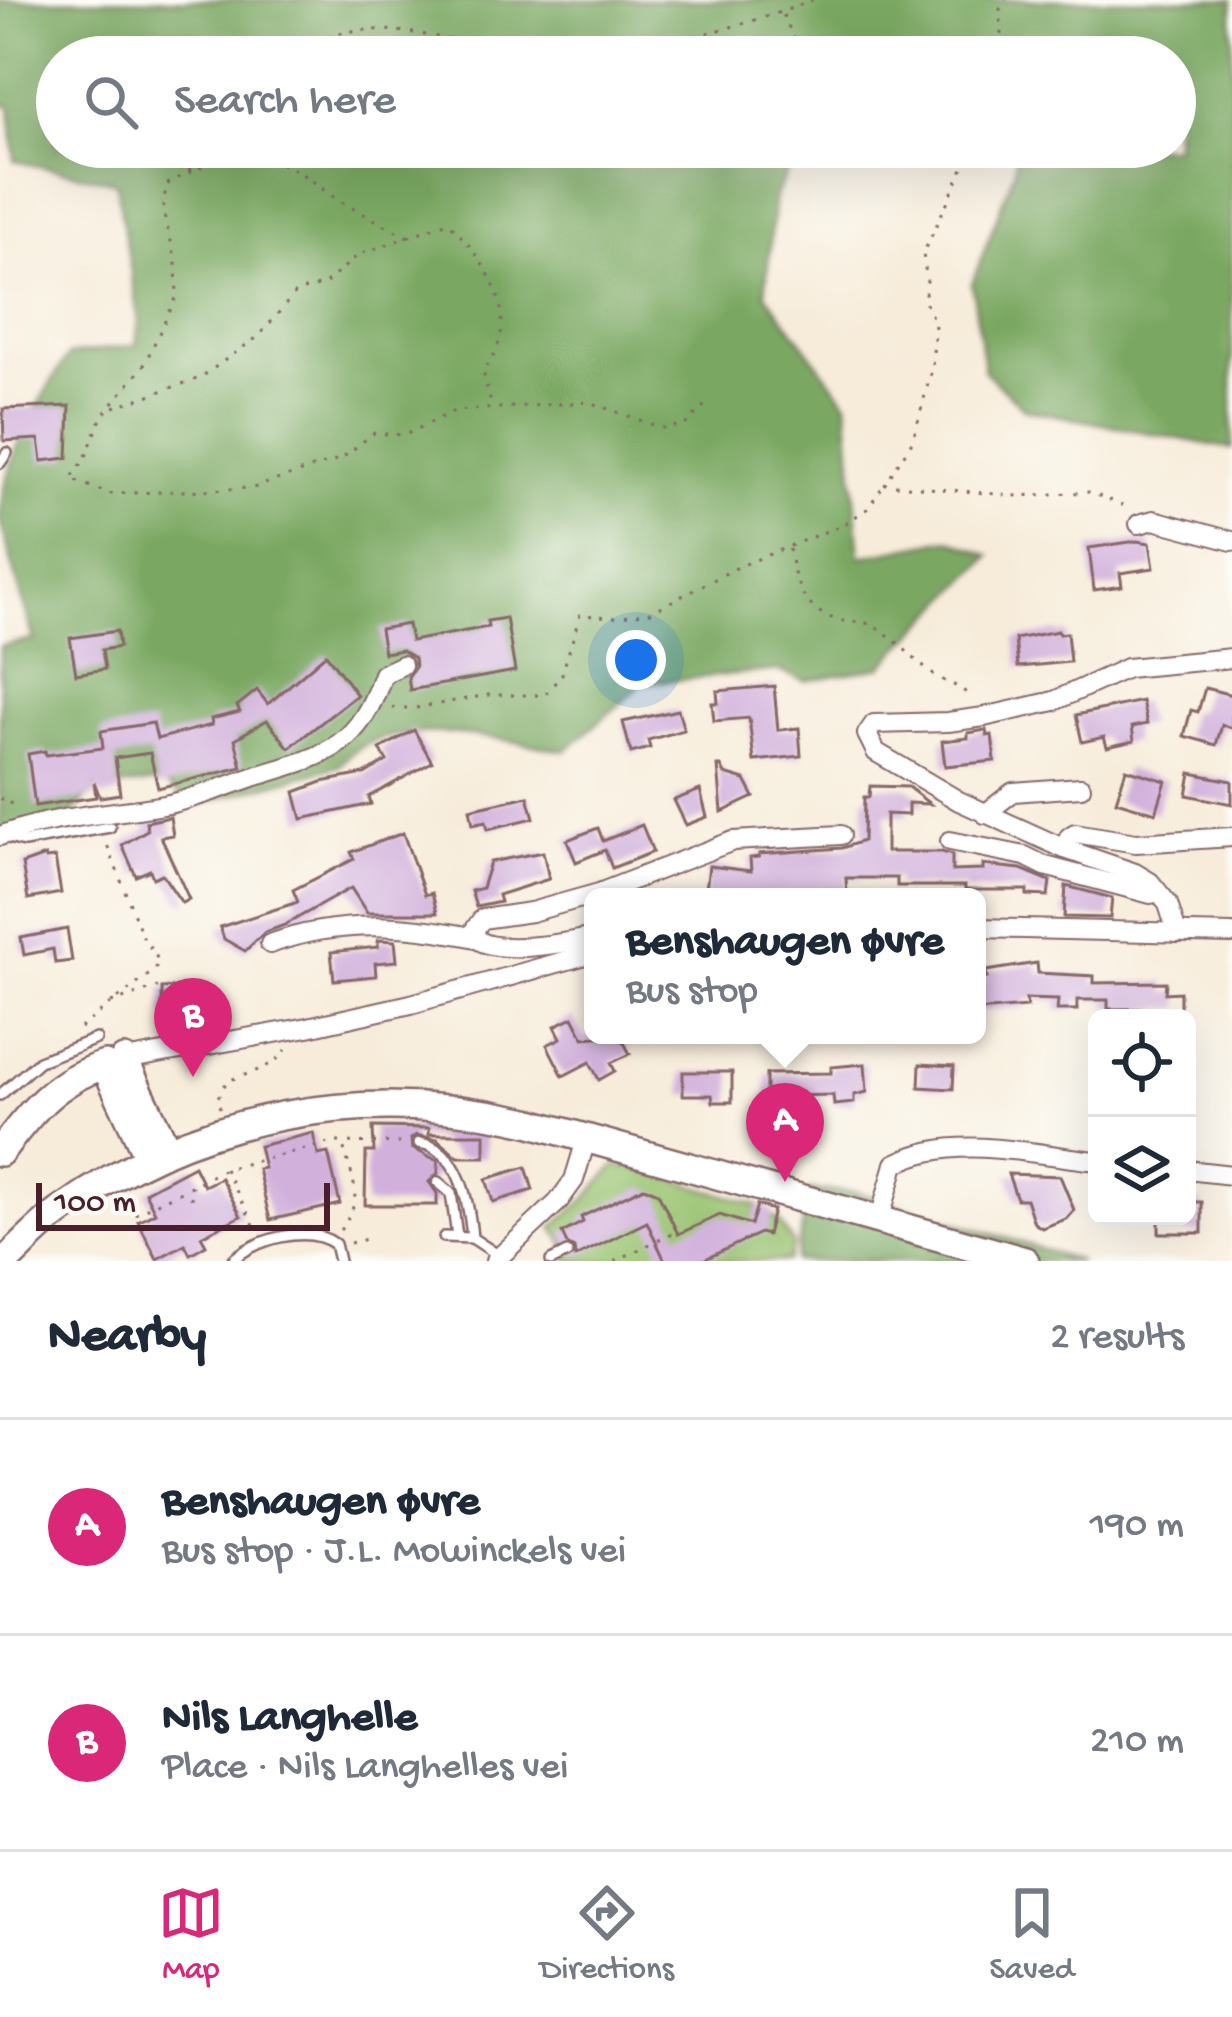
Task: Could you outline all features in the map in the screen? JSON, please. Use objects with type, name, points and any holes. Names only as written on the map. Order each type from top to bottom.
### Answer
[{"type":"main road","points":[[0,1152],[54,1088],[108,1054],[157,1154]]},
{"type":"main road","points":[[6,1261],[57,1214],[157,1154],[210,1133],[284,1114],[348,1106],[477,1110],[880,1218],[989,1239],[1025,1261]]},
{"type":"street","points":[[1147,522],[1232,541]]},
{"type":"street","points":[[1177,933],[1173,913],[1135,873],[985,814],[875,752],[867,734],[874,724],[948,722],[1054,701],[1127,668],[1232,658]]},
{"type":"street","points":[[1,835],[43,821],[169,804],[307,763],[359,724],[383,674],[402,665]]},
{"type":"street","points":[[985,814],[1013,792],[1081,788]]},
{"type":"street","points":[[1065,849],[1075,833],[1136,843],[1232,837]]},
{"type":"street","points":[[611,888],[734,841],[842,835]]},
{"type":"street","points":[[950,841],[1025,856],[1150,894],[1156,890]]},
{"type":"street","points":[[476,938],[482,919],[584,897]]},
{"type":"street","points":[[270,944],[332,928],[379,925],[476,938],[489,948],[584,939]]},
{"type":"street","points":[[986,928],[1232,934]]},
{"type":"street","points":[[108,1054],[391,1009],[584,955]]},
{"type":"street","points":[[496,1258],[558,1202],[574,1180],[587,1137]]},
{"type":"street","points":[[880,1218],[896,1164],[917,1152],[979,1149],[1088,1161]]},
{"type":"street","points":[[1196,1171],[1232,1174]]},
{"type":"lane","points":[[1,835],[24,842],[106,828]]},
{"type":"lane","points":[[0,1095],[52,1053],[108,1054]]},
{"type":"lane","points":[[419,1143],[438,1146],[452,1160],[472,1238]]},
{"type":"lane","points":[[438,1182],[451,1193],[458,1237]]},
{"type":"lane","points":[[232,1261],[261,1242],[311,1234],[335,1244],[339,1261]]},
{"type":"lane","points":[[444,1237],[472,1238],[496,1258]]},
{"type":"lane","points":[[551,1261],[567,1253]]},
{"type":"path","points":[[687,36],[782,13],[813,0]]},
{"type":"path","points":[[1000,36],[1000,9],[1006,0]]},
{"type":"path","points":[[782,13],[792,36]]},
{"type":"path","points":[[314,36],[359,26],[441,36]]},
{"type":"path","points":[[188,172],[190,168]]},
{"type":"path","points":[[200,168],[166,184],[163,211],[176,261],[177,296],[143,368],[102,416],[85,459],[71,479],[110,494],[253,488],[342,458],[374,434],[405,435],[454,411],[589,402],[662,428],[685,425],[708,402]]},
{"type":"path","points":[[291,168],[340,202],[408,238]]},
{"type":"path","points":[[374,700],[400,709],[488,694],[545,695],[562,674],[580,614],[615,617],[651,611],[844,524],[867,509],[913,440],[932,369],[935,323],[924,300],[923,254],[966,168]]},
{"type":"path","points":[[113,407],[200,378],[259,336],[296,292],[325,284],[358,255],[448,222],[493,280],[502,306],[499,352],[483,371],[491,406]]},
{"type":"path","points":[[885,484],[1017,496],[1089,492],[1147,522]]},
{"type":"path","points":[[789,547],[795,583],[806,604],[834,619],[866,623],[890,637],[943,681],[961,686],[984,717]]},
{"type":"path","points":[[0,799],[9,799],[13,814]]},
{"type":"path","points":[[106,828],[142,935],[159,961],[155,970],[109,1004],[158,987]]},
{"type":"path","points":[[220,1108],[217,1099],[227,1081],[281,1058],[291,1044]]},
{"type":"path","points":[[135,1214],[225,1169],[303,1149],[342,1142],[419,1143]]},
{"type":"path","points":[[342,1142],[357,1195],[340,1241],[370,1238]]},
{"type":"path","points":[[300,1157],[303,1149]]},
{"type":"path","points":[[225,1169],[261,1242]]},
{"type":"path","points":[[191,1185],[191,1198]]},
{"type":"path","points":[[616,1261],[679,1230]]},
{"type":"path","points":[[633,1253],[637,1261]]},
{"type":"green space","points":[[0,0],[1232,0],[1232,449],[1025,409],[984,371],[972,284],[1014,168],[1196,168],[1196,36],[36,36],[36,165],[15,161],[10,106],[0,105]]},
{"type":"green space","points":[[49,168],[789,168],[775,196],[765,293],[847,402],[860,557],[949,539],[990,556],[881,667],[804,681],[778,670],[644,683],[565,751],[478,736],[414,733],[359,748],[339,766],[191,805],[163,782],[94,789],[71,816],[0,834],[0,646],[34,640],[0,521],[2,500],[14,456],[34,412],[69,355],[136,345],[139,321],[116,182]]},
{"type":"green space","points":[[615,1166],[641,1169],[757,1205],[755,1213],[777,1219],[793,1244],[788,1261],[569,1261],[553,1227]]},
{"type":"green space","points":[[809,1190],[857,1192],[1080,1261],[795,1261]]},
{"type":"building","points":[[70,406],[68,458],[42,461],[39,439],[4,441],[3,409]]},
{"type":"building","points":[[1150,543],[1154,568],[1120,573],[1122,586],[1094,590],[1089,548]]},
{"type":"building","points":[[506,618],[515,671],[410,690],[414,658],[401,650],[384,653],[380,629],[408,624],[411,641],[488,627],[487,621]]},
{"type":"building","points":[[117,631],[119,647],[102,650],[105,669],[76,674],[70,638]]},
{"type":"building","points":[[1067,633],[1070,662],[1018,667],[1015,639]]},
{"type":"building","points":[[326,654],[357,695],[289,748],[267,720],[235,739],[242,767],[158,788],[150,753],[115,758],[120,794],[100,797],[94,782],[96,797],[35,806],[28,754],[103,748],[101,731],[153,723],[157,739],[212,725],[211,719],[240,712],[237,706],[257,690],[268,704]]},
{"type":"building","points":[[774,686],[778,730],[799,728],[801,756],[754,761],[749,718],[714,721],[712,703],[718,703],[717,691]]},
{"type":"building","points":[[1205,688],[1232,695],[1232,728],[1222,725],[1216,745],[1184,736],[1191,710],[1198,712]]},
{"type":"building","points":[[1142,701],[1147,724],[1132,727],[1134,741],[1107,747],[1104,737],[1082,742],[1076,715]]},
{"type":"building","points":[[678,710],[684,730],[648,740],[650,748],[631,753],[623,722]]},
{"type":"building","points":[[414,730],[432,762],[369,797],[371,804],[302,819],[295,792],[364,774],[387,761],[380,749]]},
{"type":"building","points":[[986,730],[987,736],[992,735],[995,761],[945,766],[942,741]]},
{"type":"building","points":[[718,766],[725,774],[745,780],[754,797],[722,812]]},
{"type":"building","points":[[1126,769],[1166,781],[1156,813],[1116,801]]},
{"type":"building","points":[[1191,773],[1232,781],[1232,804],[1187,795]]},
{"type":"building","points":[[870,786],[908,787],[930,804],[908,803],[908,815],[886,814],[886,852],[942,852],[952,855],[952,871],[983,870],[983,865],[1021,869],[1050,881],[1048,896],[1027,895],[1027,890],[897,886],[897,878],[846,878],[847,888],[706,888],[709,866],[751,871],[750,858],[759,854],[842,848],[863,841],[864,797],[869,797]]},
{"type":"building","points":[[700,790],[707,817],[686,825],[674,800]]},
{"type":"building","points":[[528,796],[534,818],[488,829],[486,821],[473,824],[470,809]]},
{"type":"building","points":[[170,817],[173,835],[161,837],[189,899],[182,903],[162,874],[153,878],[150,870],[136,876],[122,845],[147,830],[146,822]]},
{"type":"building","points":[[642,825],[653,852],[612,868],[605,850],[576,862],[567,840],[598,828],[603,841]]},
{"type":"building","points":[[403,833],[425,895],[432,893],[437,913],[367,913],[351,888],[265,932],[245,951],[224,939],[220,927],[298,902],[293,890],[354,859],[351,852]]},
{"type":"building","points":[[543,852],[549,879],[498,895],[500,902],[476,907],[471,891],[482,888],[490,862]]},
{"type":"building","points":[[45,856],[55,858],[61,893],[28,899],[22,864]]},
{"type":"building","points":[[1066,886],[1112,898],[1110,918],[1064,917]]},
{"type":"building","points":[[67,929],[72,961],[55,963],[53,949],[24,955],[21,938]]},
{"type":"building","points":[[378,940],[395,941],[397,961],[375,963],[376,976],[334,980],[331,952],[378,947]]},
{"type":"building","points":[[1037,963],[1038,973],[1094,976],[1094,983],[1166,982],[1165,993],[1180,992],[1180,1008],[1108,1009],[1108,1000],[1077,1000],[1077,1010],[1057,1010],[1058,1000],[1026,999],[1027,1007],[986,1010],[986,971]]},
{"type":"building","points":[[202,987],[202,1014],[162,1015],[162,988]]},
{"type":"building","points":[[573,1017],[584,1044],[625,1044],[630,1054],[611,1063],[615,1071],[599,1080],[590,1062],[563,1076],[547,1045],[561,1038],[555,1026]]},
{"type":"building","points":[[865,1064],[867,1092],[854,1095],[854,1103],[834,1105],[833,1095],[786,1096],[786,1107],[766,1107],[766,1074],[831,1073],[831,1067]]},
{"type":"building","points":[[920,1064],[954,1066],[953,1089],[919,1087]]},
{"type":"building","points":[[683,1072],[732,1072],[732,1102],[713,1102],[712,1095],[683,1095]]},
{"type":"building","points":[[373,1127],[485,1134],[485,1157],[458,1157],[437,1139],[416,1135],[411,1139],[412,1148],[438,1161],[438,1173],[429,1182],[437,1193],[437,1205],[365,1205],[366,1152],[374,1152]]},
{"type":"building","points":[[313,1133],[318,1155],[328,1153],[340,1204],[270,1220],[258,1169],[264,1168],[259,1146]]},
{"type":"building","points":[[194,1166],[204,1186],[221,1178],[241,1216],[201,1236],[206,1245],[190,1254],[185,1244],[157,1259],[138,1221],[155,1212],[145,1192]]},
{"type":"building","points":[[526,1167],[533,1190],[493,1202],[486,1179]]},
{"type":"building","points":[[1008,1174],[1060,1176],[1074,1210],[1066,1219],[1042,1228],[1034,1223],[1026,1199],[1017,1199]]},
{"type":"building","points":[[644,1187],[658,1193],[678,1234],[720,1215],[751,1225],[757,1205],[773,1210],[767,1235],[760,1233],[701,1261],[665,1261],[647,1222],[575,1257],[562,1233],[583,1222],[581,1217]]},
{"type":"building","points":[[1196,1202],[1202,1202],[1202,1233],[1159,1233],[1159,1225],[1196,1225]]},
{"type":"place","name":"Nils Langhelle","points":[[193,1077]]},
{"type":"place","name":"Benshaugen øvre","points":[[785,1182]]}]
